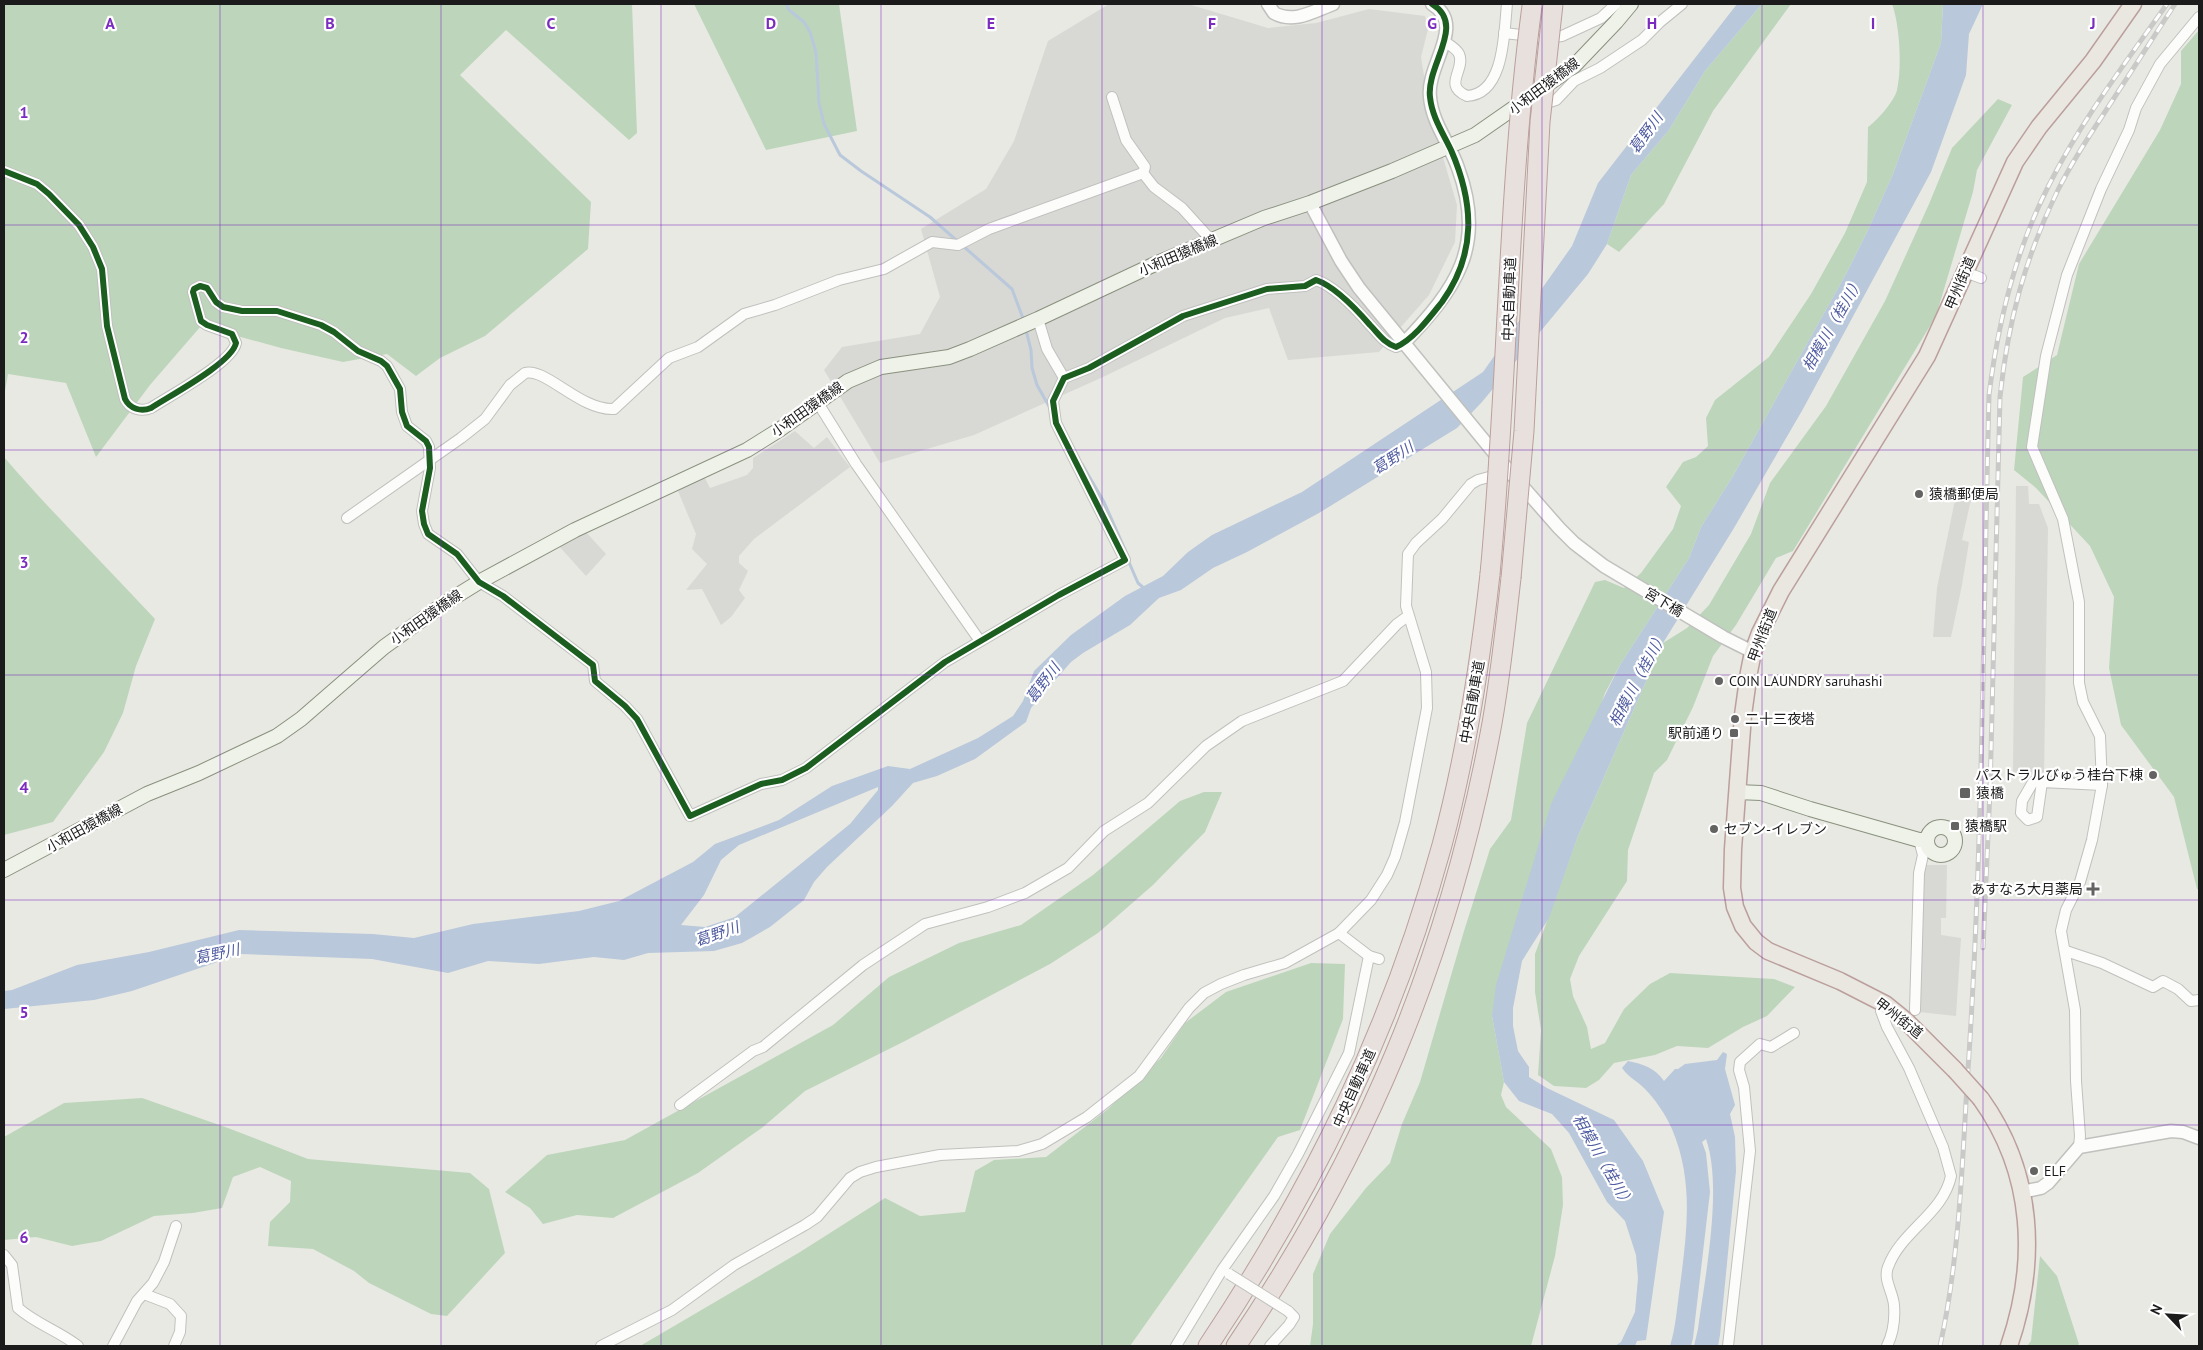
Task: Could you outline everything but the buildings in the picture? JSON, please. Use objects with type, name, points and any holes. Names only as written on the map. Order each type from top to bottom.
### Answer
[{"type":"highway","name":"中央自動車道","points":[[1236,1346],[1294,1257],[1327,1198],[1372,1109],[1413,1012],[1450,899],[1478,791],[1500,676],[1511,578],[1524,431],[1540,122],[1553,4]]},
{"type":"highway","name":"甲州街道","points":[[2010,1346],[2017,1324],[2028,1268],[2028,1237],[2022,1192],[1999,1128],[1981,1098],[1906,1021],[1885,1004],[1840,981],[1768,951],[1748,933],[1735,907],[1732,888],[1743,715],[1753,652],[1767,617],[1781,590],[1927,356],[2014,162],[2039,127],[2093,61],[2133,4]]},
{"type":"highway","name":"中央自動車道","points":[[1208,1346],[1275,1243],[1326,1149],[1369,1055],[1408,954],[1440,853],[1472,705],[1490,574],[1502,440],[1519,118],[1532,5]]},
{"type":"main road","name":"小和田猿橋線","points":[[4,870],[147,794],[277,736],[301,719],[384,647],[445,603],[479,582],[574,530],[747,450],[848,381],[880,368],[949,356],[1038,319],[1155,264],[1264,218],[1310,203],[1450,148],[1476,135],[1574,66],[1631,4]]},
{"type":"main road","points":[[1737,792],[1761,793],[1810,809],[1923,840]]},
{"type":"street","points":[[1268,4],[1274,14],[1288,18],[1298,17],[1333,4]]},
{"type":"street","points":[[4,171],[37,184],[49,194],[78,225],[93,247],[102,269],[108,326],[125,399],[129,405],[138,410],[150,408],[209,371],[234,350],[236,343],[232,334],[206,325],[201,321],[193,292],[196,287],[202,285],[207,288],[216,302],[223,307],[242,311],[277,311],[301,317],[334,332],[358,351],[384,364],[391,370],[400,389],[402,412],[407,426],[428,444],[430,459],[422,511],[426,530],[436,540],[457,554],[479,582],[503,596],[593,665],[595,681],[625,706],[637,719],[690,816],[761,784],[782,780],[806,768],[945,662],[1074,586],[1125,560],[1056,423],[1053,401],[1064,378],[1089,368],[1184,316],[1267,289],[1305,286],[1316,280],[1326,283],[1370,324],[1387,344],[1396,348],[1404,344],[1446,296],[1459,271],[1466,249],[1469,226],[1468,203],[1458,168],[1434,115],[1430,97],[1434,68],[1448,25],[1443,12],[1432,4]]},
{"type":"street","points":[[1444,41],[1459,55],[1460,64],[1455,79],[1456,87],[1461,94],[1470,96],[1482,91],[1493,77],[1500,59],[1507,4]]},
{"type":"street","points":[[1504,33],[1546,38],[1562,36],[1601,18],[1616,4]]},
{"type":"street","points":[[1504,117],[1556,100],[1574,82],[1600,68],[1642,40],[1682,4]]},
{"type":"street","points":[[2022,1192],[2041,1188],[2048,1183],[2079,1147],[2075,1010],[2061,931],[2066,910],[2080,882],[2090,848],[2102,785],[2100,736],[2083,702],[2079,683],[2079,602],[2063,519],[2032,447],[2046,356],[2067,274],[2101,189],[2129,130],[2136,108],[2160,64],[2199,17]]},
{"type":"street","points":[[1112,97],[1126,140],[1145,166],[1143,173]]},
{"type":"street","points":[[1143,173],[1154,187],[1182,208],[1212,241]]},
{"type":"street","points":[[347,518],[485,418],[510,385],[525,374],[537,374],[589,405],[604,409],[614,409],[638,384],[669,358],[698,347],[744,314],[775,305],[839,280],[884,269],[932,242],[963,242],[989,229],[1143,173]]},
{"type":"street","name":"宮下橋","points":[[1310,203],[1341,261],[1359,288],[1509,471],[1559,528],[1604,566],[1723,637],[1753,652]]},
{"type":"street","points":[[1965,272],[1982,278]]},
{"type":"street","points":[[1038,319],[1047,349],[1064,378]]},
{"type":"street","points":[[818,403],[856,464],[980,640]]},
{"type":"street","points":[[601,1346],[672,1310],[734,1265],[805,1225],[817,1216],[850,1178],[860,1172],[876,1167],[940,1155],[1018,1151],[1042,1144],[1087,1117],[1139,1076],[1189,1008],[1204,994],[1221,984],[1244,975],[1285,963],[1339,933],[1371,900],[1383,881],[1395,857],[1405,822],[1428,696],[1426,672],[1422,656],[1408,616],[1408,560],[1410,549],[1442,519],[1471,484],[1478,480],[1509,471]]},
{"type":"street","points":[[680,1105],[762,1046],[863,964],[925,924],[1025,893],[1068,868],[1104,831],[1148,803],[1206,746],[1242,721],[1343,682],[1397,624],[1408,616]]},
{"type":"street","points":[[2042,782],[2102,785]]},
{"type":"street","points":[[1916,1010],[1919,873],[1923,840]]},
{"type":"street","points":[[1176,1346],[1274,1196],[1349,1053],[1374,958],[1339,933]]},
{"type":"street","points":[[2066,951],[2102,963],[2153,987],[2163,981],[2168,982],[2191,1001],[2199,1000]]},
{"type":"street","points":[[1885,1004],[1881,1011],[1887,1027],[1913,1077],[1943,1147],[1952,1176],[1940,1202],[1910,1233],[1894,1254],[1888,1266],[1887,1282],[1894,1304],[1891,1338],[1887,1346]]},
{"type":"street","points":[[1728,1346],[1750,1151],[1744,1087],[1739,1070],[1740,1062],[1760,1044],[1771,1047],[1794,1034]]},
{"type":"street","points":[[2079,1147],[2171,1131],[2183,1132],[2199,1138]]},
{"type":"street","points":[[113,1346],[137,1301],[152,1284],[164,1262],[176,1226]]},
{"type":"street","points":[[4,1255],[12,1264],[18,1308],[31,1319],[68,1338],[78,1346]]},
{"type":"street","points":[[1226,1272],[1288,1311],[1294,1317],[1270,1346]]},
{"type":"street","points":[[144,1294],[170,1304],[180,1316],[180,1332],[174,1346]]},
{"type":"shaded area","points":[[1109,4],[1188,4],[1268,28],[1316,23],[1369,9],[1425,16],[1428,29],[1421,57],[1430,113],[1457,205],[1455,242],[1429,295],[1379,352],[1288,360],[1269,308],[1225,318],[1103,377],[974,435],[880,463],[824,370],[842,347],[920,334],[940,297],[921,229],[986,189],[1014,141],[1048,41]]},
{"type":"shaded area","points":[[795,431],[814,448],[827,437],[850,467],[754,539],[739,556],[739,563],[748,571],[739,590],[745,598],[731,617],[721,625],[702,589],[686,590],[707,564],[692,549],[696,534],[678,491],[704,476],[710,488],[747,475],[753,468],[753,458]]},
{"type":"shaded area","points":[[2016,486],[2028,486],[2029,504],[2039,504],[2048,528],[2044,775],[2013,773]]},
{"type":"shaded area","points":[[1957,490],[1972,495],[1962,540],[1969,542],[1962,585],[1951,637],[1933,637],[1937,588]]},
{"type":"shaded area","points":[[584,530],[606,554],[586,576],[558,545]]},
{"type":"shaded area","points":[[1924,865],[1947,865],[1946,918],[1941,918],[1941,935],[1961,938],[1956,1016],[1919,1012]]},
{"type":"green space","points":[[4,4],[632,4],[637,133],[629,140],[506,30],[460,75],[591,202],[588,249],[485,336],[440,358],[416,376],[387,354],[343,362],[281,348],[201,326],[150,385],[96,457],[66,383],[8,374],[4,397]]},
{"type":"green space","points":[[694,4],[839,4],[857,131],[766,150]]},
{"type":"green space","points":[[1762,4],[1791,4],[1713,111],[1664,204],[1619,252],[1607,244],[1631,175],[1669,130],[1705,71]]},
{"type":"green space","points":[[1892,4],[1943,4],[1941,43],[1893,174],[1846,274],[1733,476],[1701,527],[1689,558],[1620,665],[1605,693],[1492,1016],[1504,1082],[1501,1095],[1506,1107],[1551,1149],[1562,1177],[1563,1205],[1555,1256],[1531,1346],[1310,1346],[1313,1324],[1313,1274],[1330,1234],[1366,1188],[1390,1163],[1402,1124],[1420,1082],[1490,849],[1511,820],[1527,723],[1595,582],[1605,580],[1624,588],[1641,573],[1673,529],[1681,506],[1666,487],[1683,462],[1696,457],[1708,446],[1706,418],[1715,400],[1769,357],[1811,294],[1845,233],[1867,182],[1868,127],[1893,99],[1899,81],[1897,23]]},
{"type":"green space","points":[[2199,30],[2199,890],[2197,889],[2174,797],[2121,725],[2109,668],[2114,597],[2090,546],[2036,488],[2014,470],[2023,377],[2057,355],[2079,264],[2160,130],[2181,84],[2181,51]]},
{"type":"green space","points":[[1998,99],[2012,105],[1977,170],[1973,192],[1936,316],[1793,551],[1776,558],[1736,625],[1713,656],[1693,707],[1667,760],[1654,773],[1628,850],[1627,881],[1579,956],[1570,979],[1573,996],[1587,1027],[1591,1049],[1605,1043],[1624,1009],[1650,984],[1670,973],[1774,979],[1795,987],[1767,1016],[1743,1027],[1708,1048],[1677,1046],[1655,1055],[1614,1063],[1599,1080],[1586,1088],[1554,1086],[1538,1075],[1541,1030],[1535,992],[1535,954],[1578,836],[1663,643],[1687,628],[1709,605],[1751,534],[1770,483],[1826,406],[1885,301],[1952,148]]},
{"type":"green space","points":[[4,457],[155,619],[136,666],[123,713],[104,752],[53,822],[4,835]]},
{"type":"green space","points":[[1204,792],[1222,792],[1205,832],[1153,885],[1098,933],[1050,964],[905,1041],[805,1091],[763,1127],[698,1173],[613,1218],[577,1215],[543,1224],[530,1208],[505,1192],[547,1155],[625,1140],[833,1025],[889,977],[959,943],[1021,925],[1093,875],[1180,801]]},
{"type":"green space","points":[[1311,963],[1345,964],[1343,1019],[1300,1130],[1278,1137],[1130,1346],[640,1346],[800,1252],[885,1198],[920,1216],[965,1212],[975,1171],[994,1160],[1046,1157],[1108,1109],[1161,1058],[1185,1023],[1226,992]]},
{"type":"green space","points":[[142,1098],[228,1128],[308,1159],[470,1173],[489,1189],[505,1253],[447,1316],[431,1314],[369,1283],[354,1271],[313,1249],[268,1246],[270,1222],[290,1202],[291,1181],[260,1167],[233,1177],[222,1208],[193,1213],[154,1216],[101,1241],[72,1246],[36,1237],[4,1240],[4,1137],[64,1103]]},
{"type":"green space","points":[[2040,1256],[2057,1276],[2079,1344],[2077,1346],[2027,1346],[2031,1341]]},
{"type":"water","name":"葛野川","points":[[1737,4],[1762,4],[1705,71],[1669,130],[1631,175],[1607,244],[1588,274],[1482,402],[1457,428],[1319,513],[1213,568],[1181,590],[1159,598],[1130,625],[1071,662],[1031,708],[1026,722],[975,759],[937,776],[913,783],[892,806],[827,867],[814,882],[804,900],[770,927],[742,943],[714,951],[648,953],[624,960],[594,957],[539,964],[488,961],[448,973],[372,959],[241,954],[132,991],[94,1000],[4,1009],[4,991],[12,990],[77,965],[149,952],[239,930],[373,934],[414,938],[473,924],[579,911],[619,901],[693,862],[715,844],[779,820],[832,786],[888,766],[910,769],[978,738],[1013,716],[1023,701],[1034,671],[1071,635],[1125,596],[1163,576],[1188,552],[1212,535],[1302,492],[1483,372],[1572,246],[1598,183]],"holes":[[[878,787],[878,790],[850,824],[735,917],[705,927],[681,925],[704,895],[721,860],[739,845]]]},
{"type":"water","name":"相模川（桂川）","points":[[1943,4],[1983,4],[1969,34],[1966,75],[1931,172],[1803,409],[1734,528],[1663,643],[1578,836],[1549,918],[1522,961],[1513,1008],[1513,1026],[1518,1051],[1529,1067],[1529,1077],[1547,1088],[1614,1120],[1643,1161],[1664,1212],[1646,1340],[1637,1341],[1635,1346],[1615,1346],[1621,1342],[1635,1312],[1638,1278],[1636,1255],[1625,1221],[1607,1202],[1569,1133],[1552,1114],[1519,1101],[1504,1082],[1492,1016],[1496,985],[1551,804],[1620,665],[1689,558],[1701,527],[1733,476],[1846,274],[1868,230],[1893,174],[1941,43]]},
{"type":"water","points":[[1723,1052],[1727,1054],[1725,1069],[1735,1105],[1730,1114],[1735,1137],[1736,1171],[1720,1335],[1718,1346],[1694,1346],[1708,1259],[1713,1207],[1711,1159],[1706,1139],[1702,1142],[1706,1153],[1710,1192],[1693,1338],[1691,1346],[1670,1346],[1674,1331],[1683,1266],[1687,1207],[1684,1168],[1672,1129],[1663,1113],[1648,1092],[1622,1068],[1628,1061],[1639,1064],[1653,1070],[1664,1081],[1675,1069],[1685,1064],[1717,1060]]},
{"type":"waterway","points":[[786,4],[789,10],[804,22],[810,32],[816,52],[819,103],[824,124],[840,155],[930,217],[1012,289],[1024,321]]},
{"type":"waterway","points":[[1026,330],[1031,350],[1032,368],[1037,385],[1050,408]]},
{"type":"waterway","points":[[1082,464],[1104,502],[1127,554]]},
{"type":"waterway","points":[[1128,560],[1138,583],[1145,589]]},
{"type":"railway","points":[[1940,1346],[1947,1312],[1956,1243],[1973,986],[1980,817],[1989,395],[1997,341],[2017,261],[2049,185],[2075,138],[2167,4]]},
{"type":"railway","points":[[1983,948],[1990,791],[2000,397],[2013,316],[2027,265],[2046,215],[2058,190],[2085,142],[2175,4]]},
{"type":"cycle path","points":[[4,171],[37,184],[49,194],[79,225],[93,247],[102,269],[107,326],[125,399],[133,407],[140,410],[151,408],[212,369],[232,351],[236,343],[232,334],[201,321],[193,292],[194,289],[200,286],[207,288],[216,302],[223,307],[242,311],[277,311],[321,325],[334,332],[358,351],[381,361],[387,366],[400,389],[402,412],[407,426],[426,441],[429,447],[430,468],[422,511],[428,534],[457,554],[479,582],[503,596],[593,665],[595,681],[625,706],[637,719],[690,816],[761,784],[782,780],[806,768],[945,662],[1059,595],[1125,560],[1056,423],[1053,401],[1064,378],[1089,368],[1183,316],[1267,289],[1305,286],[1316,280],[1330,287],[1345,299],[1382,338],[1396,347],[1409,339],[1421,327],[1442,302],[1453,284],[1461,265],[1468,228],[1467,208],[1459,170],[1435,118],[1431,104],[1430,85],[1446,34],[1446,23],[1442,13],[1432,4]]},
{"type":"place","name":"猿橋郵便局","points":[[1919,494]]},
{"type":"place","name":"COIN LAUNDRY saruhashi","points":[[1719,681]]},
{"type":"place","name":"二十三夜塔","points":[[1735,719]]},
{"type":"place","name":"駅前通り","points":[[1734,733]]},
{"type":"place","name":"パストラルびゅう桂台下棟","points":[[2153,775]]},
{"type":"place","name":"猿橋","points":[[1965,793]]},
{"type":"place","name":"猿橋駅","points":[[1955,826]]},
{"type":"place","name":"セブン-イレブン","points":[[1714,829]]},
{"type":"place","name":"あすなろ大月薬局","points":[[2093,889]]},
{"type":"place","name":"ELF","points":[[2034,1171]]}]
